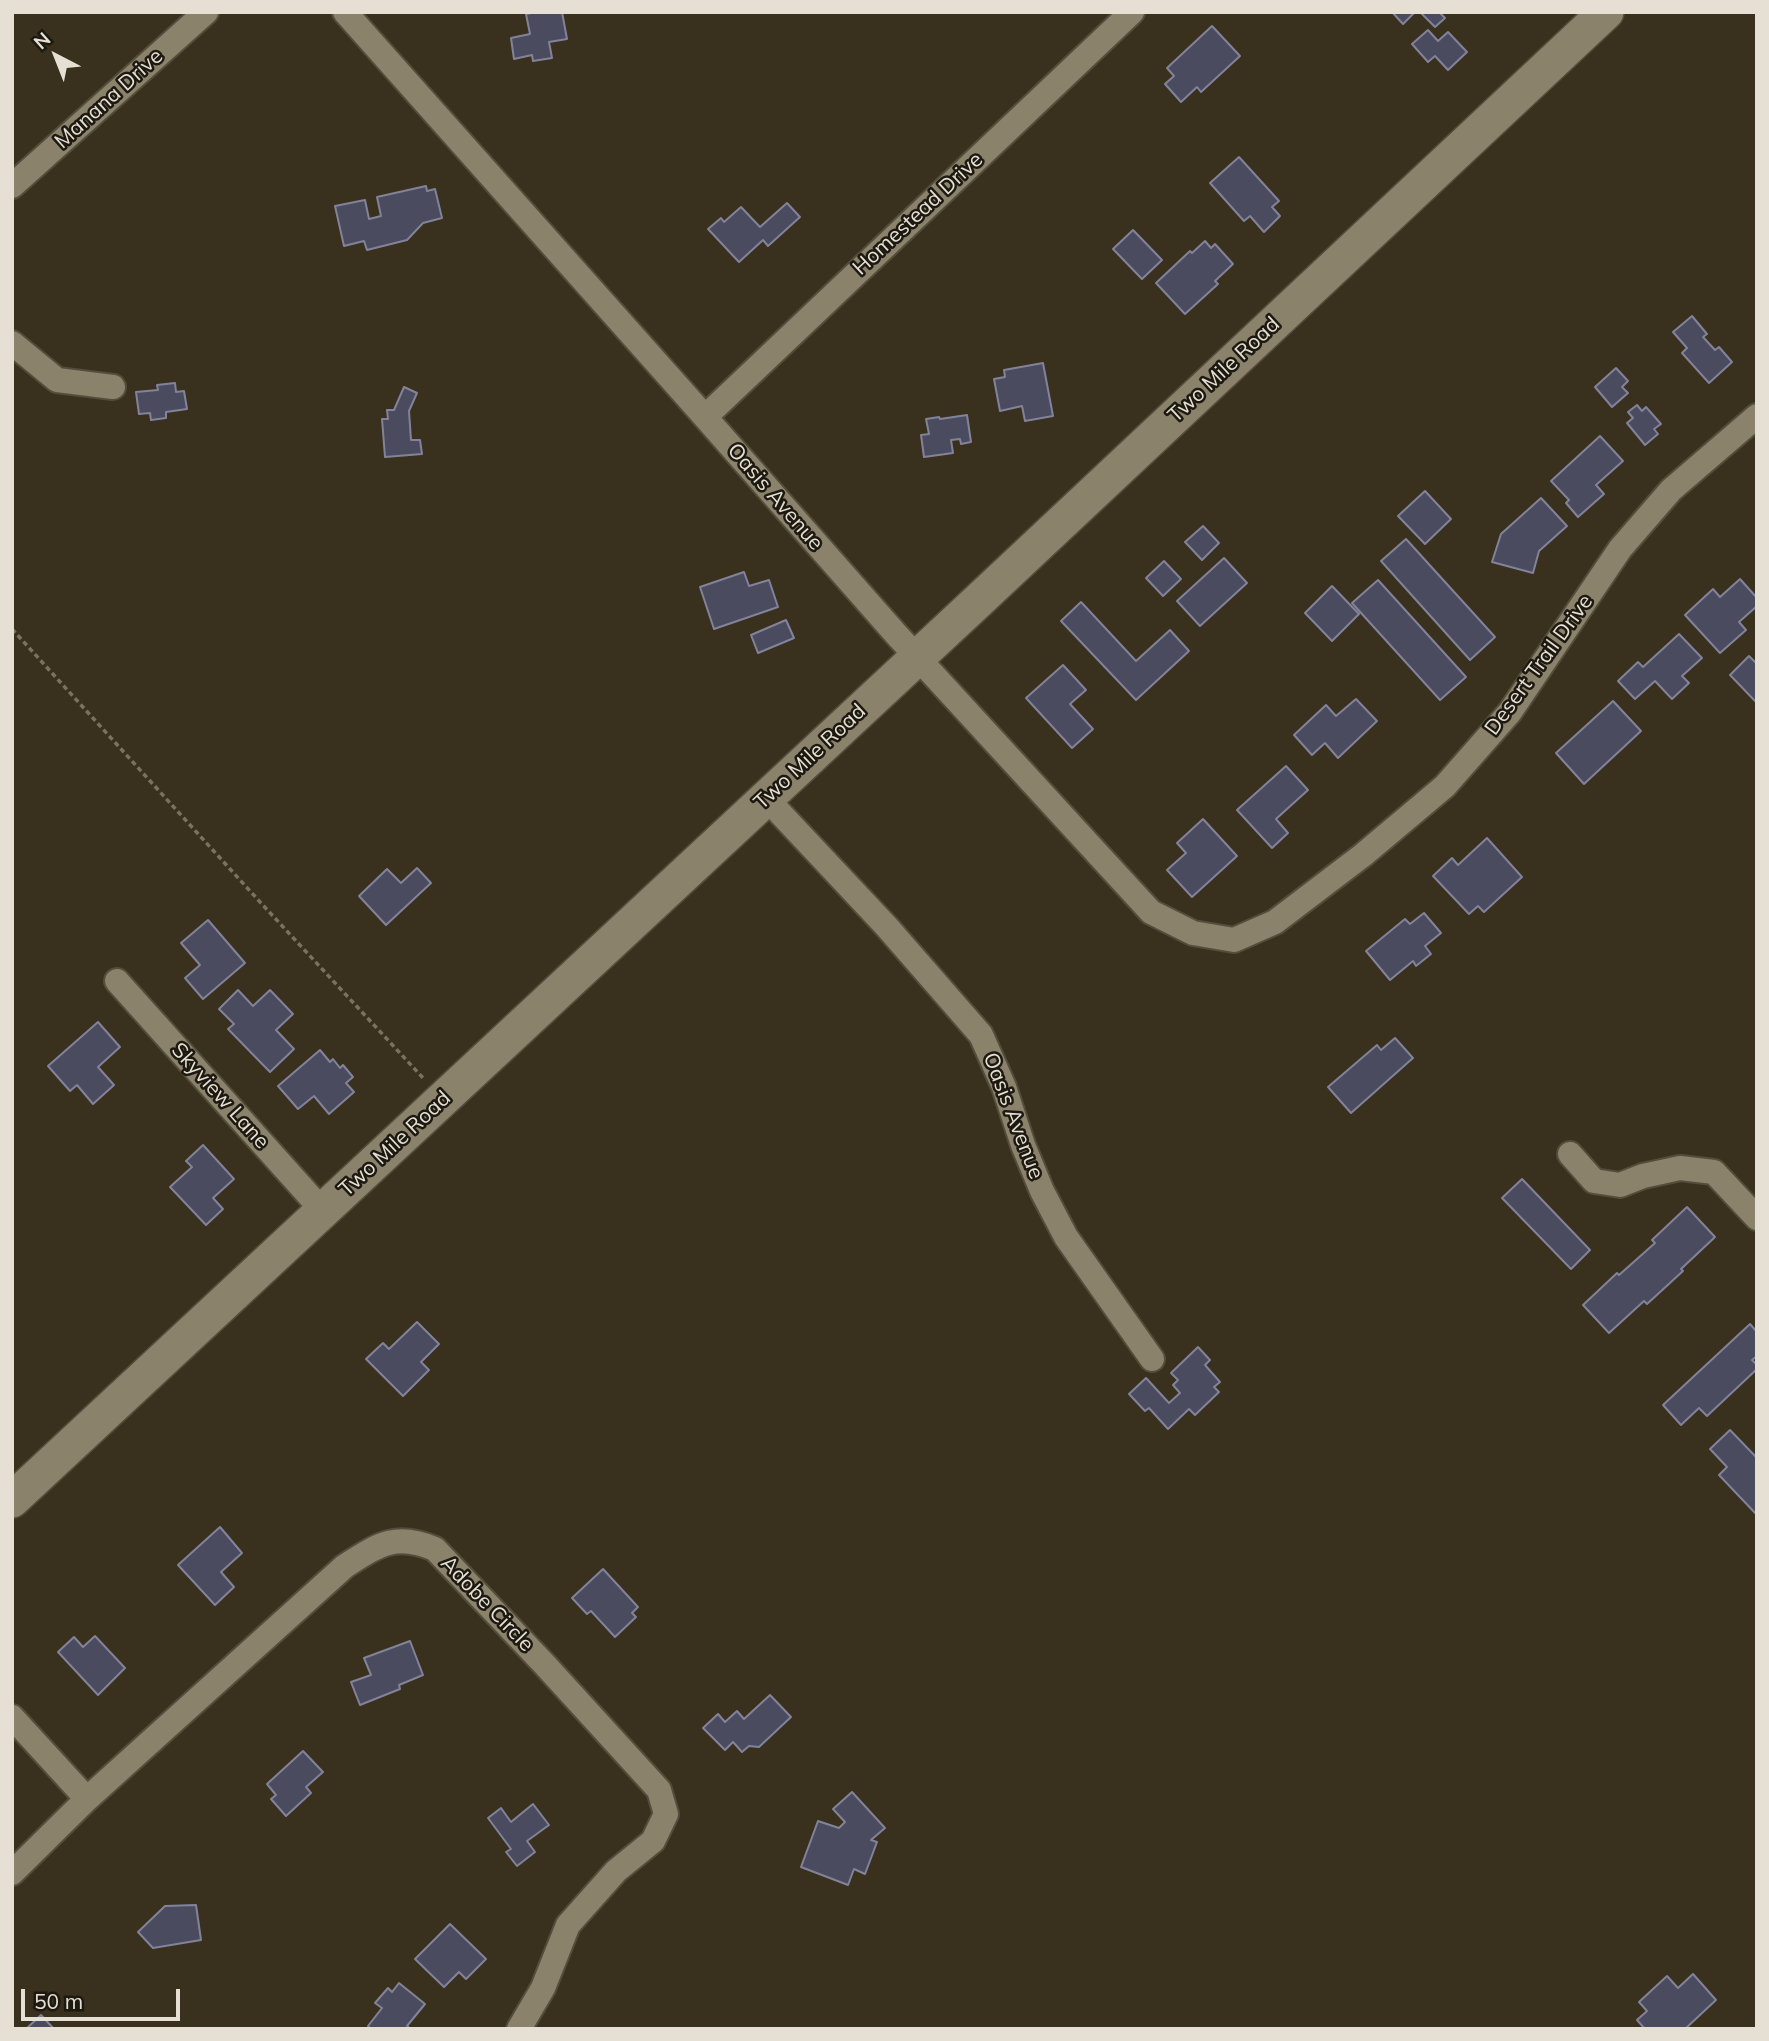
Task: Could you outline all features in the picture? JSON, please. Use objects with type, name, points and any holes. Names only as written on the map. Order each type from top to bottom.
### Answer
[{"type":"main road","name":"Two Mile Road","points":[[12,1500],[1606,12]]},
{"type":"street","name":"Manana Drive","points":[[12,186],[206,12]]},
{"type":"street","name":"Oasis Avenue","points":[[345,12],[895,633],[1151,912],[1192,933],[1234,940]]},
{"type":"street","name":"Homestead Drive","points":[[705,416],[1132,12]]},
{"type":"street","points":[[12,343],[57,380],[113,387]]},
{"type":"street","name":"Desert Trail Drive","points":[[1234,940],[1275,922],[1363,855],[1444,786],[1510,712],[1620,549],[1671,490],[1757,416]]},
{"type":"street","name":"Oasis Avenue","points":[[766,798],[887,927],[981,1035],[1004,1087],[1042,1191],[1066,1237],[1152,1359]]},
{"type":"street","name":"Skyview Lane","points":[[117,981],[323,1211]]},
{"type":"street","points":[[1570,1154],[1594,1181],[1620,1185],[1643,1176],[1680,1168],[1714,1172],[1757,1218]]},
{"type":"street","name":"Adobe Circle","points":[[12,1873],[87,1799],[345,1566],[373,1548],[399,1540],[417,1542],[435,1549],[546,1666],[659,1790],[666,1814],[653,1841],[616,1871],[568,1926],[543,1988],[519,2029]]},
{"type":"street","points":[[12,1717],[87,1799]]},
{"type":"path","points":[[12,629],[443,1099]]},
{"type":"building","points":[[562,12],[567,39],[549,42],[552,58],[533,61],[532,55],[514,59],[511,38],[530,34],[526,14]]},
{"type":"building","points":[[1392,12],[1415,12],[1403,24]]},
{"type":"building","points":[[1420,12],[1439,12],[1445,18],[1435,27]]},
{"type":"building","points":[[1212,26],[1240,56],[1201,92],[1197,87],[1181,102],[1165,84],[1174,76],[1167,68]]},
{"type":"building","points":[[1428,30],[1438,41],[1448,32],[1467,52],[1448,70],[1435,56],[1428,62],[1412,44]]},
{"type":"building","points":[[1239,157],[1279,201],[1272,207],[1280,216],[1264,232],[1250,216],[1244,221],[1210,183]]},
{"type":"building","points":[[426,186],[427,191],[435,189],[442,218],[423,223],[407,240],[367,250],[364,241],[344,246],[335,206],[365,200],[369,219],[381,216],[377,197]]},
{"type":"building","points":[[787,203],[800,217],[768,246],[763,240],[739,262],[708,229],[721,218],[724,222],[741,207],[760,227]]},
{"type":"building","points":[[1133,230],[1162,260],[1142,279],[1113,249]]},
{"type":"building","points":[[1205,241],[1211,248],[1215,244],[1233,264],[1215,281],[1218,284],[1185,314],[1156,283],[1190,251],[1192,253]]},
{"type":"building","points":[[1692,316],[1707,334],[1703,337],[1715,350],[1719,347],[1732,362],[1709,383],[1682,353],[1687,348],[1673,332]]},
{"type":"building","points":[[1043,363],[1053,416],[1025,421],[1022,406],[1000,411],[994,379],[1005,377],[1004,370]]},
{"type":"building","points":[[1616,368],[1628,381],[1622,387],[1628,393],[1612,407],[1595,387]]},
{"type":"building","points":[[175,383],[176,392],[184,391],[187,409],[166,412],[166,418],[151,420],[150,413],[139,414],[136,392],[158,390],[157,385]]},
{"type":"building","points":[[404,387],[417,393],[409,411],[411,440],[420,440],[422,454],[385,457],[382,419],[388,419],[387,410],[394,410]]},
{"type":"building","points":[[1637,405],[1642,411],[1646,407],[1661,424],[1654,429],[1658,434],[1645,445],[1627,423],[1633,418],[1628,412]]},
{"type":"building","points":[[967,415],[971,442],[961,444],[960,439],[951,440],[953,453],[924,457],[921,435],[929,434],[926,419]]},
{"type":"building","points":[[1600,436],[1623,461],[1596,485],[1604,494],[1578,517],[1566,503],[1569,500],[1551,481]]},
{"type":"building","points":[[1425,491],[1451,519],[1425,544],[1398,516]]},
{"type":"building","points":[[1541,498],[1567,526],[1539,551],[1533,573],[1492,562],[1501,534]]},
{"type":"building","points":[[1203,526],[1219,543],[1202,560],[1185,542]]},
{"type":"building","points":[[1406,539],[1495,637],[1470,660],[1381,561]]},
{"type":"building","points":[[1224,558],[1247,583],[1200,626],[1177,601]]},
{"type":"building","points":[[1164,561],[1181,579],[1163,596],[1146,578]]},
{"type":"building","points":[[744,572],[749,586],[769,580],[778,607],[714,629],[700,587]]},
{"type":"building","points":[[1740,579],[1757,598],[1757,606],[1739,622],[1746,630],[1720,653],[1685,615],[1713,589],[1720,597]]},
{"type":"building","points":[[1378,580],[1466,677],[1440,700],[1352,603]]},
{"type":"building","points":[[1332,586],[1359,614],[1332,641],[1305,613]]},
{"type":"building","points":[[1081,602],[1136,661],[1170,630],[1189,651],[1136,700],[1061,621]]},
{"type":"building","points":[[786,620],[794,638],[758,653],[751,635]]},
{"type":"building","points":[[1679,634],[1702,658],[1682,676],[1689,683],[1672,699],[1655,681],[1635,699],[1618,681],[1638,662],[1643,667]]},
{"type":"building","points":[[1749,656],[1757,664],[1756,702],[1730,675]]},
{"type":"building","points":[[1063,665],[1086,690],[1070,704],[1093,729],[1072,748],[1026,698]]},
{"type":"building","points":[[1356,699],[1377,721],[1338,758],[1325,743],[1312,755],[1294,735],[1326,705],[1336,716]]},
{"type":"building","points":[[1613,701],[1641,731],[1584,784],[1556,753]]},
{"type":"building","points":[[1286,766],[1308,790],[1276,819],[1288,833],[1272,848],[1237,810]]},
{"type":"building","points":[[1203,819],[1237,856],[1192,897],[1167,870],[1186,853],[1177,843]]},
{"type":"building","points":[[1487,838],[1522,877],[1484,912],[1478,906],[1469,914],[1433,876],[1452,858],[1458,865]]},
{"type":"building","points":[[417,868],[431,883],[386,925],[359,896],[387,869],[401,883]]},
{"type":"building","points":[[1424,913],[1441,933],[1425,946],[1431,954],[1416,966],[1413,961],[1390,980],[1366,951],[1405,919],[1410,924]]},
{"type":"building","points":[[208,920],[245,963],[203,999],[185,978],[200,965],[181,943]]},
{"type":"building","points":[[238,990],[253,1006],[270,990],[293,1014],[276,1030],[294,1049],[270,1072],[228,1029],[234,1024],[219,1009]]},
{"type":"building","points":[[98,1022],[120,1047],[98,1067],[114,1085],[93,1104],[77,1085],[70,1091],[48,1066]]},
{"type":"building","points":[[1395,1038],[1413,1058],[1351,1113],[1328,1087],[1377,1045],[1381,1050]]},
{"type":"building","points":[[320,1050],[330,1062],[333,1059],[340,1068],[343,1065],[353,1077],[346,1083],[354,1092],[329,1114],[314,1096],[298,1109],[278,1086]]},
{"type":"building","points":[[203,1145],[234,1179],[213,1198],[223,1209],[206,1225],[170,1187],[192,1167],[186,1161]]},
{"type":"building","points":[[1522,1179],[1590,1250],[1571,1269],[1502,1198]]},
{"type":"building","points":[[1687,1207],[1715,1237],[1647,1304],[1644,1301],[1609,1333],[1583,1305],[1655,1243],[1652,1240]]},
{"type":"building","points":[[417,1322],[439,1344],[421,1362],[429,1370],[403,1396],[366,1359],[383,1343],[389,1349]]},
{"type":"building","points":[[1750,1324],[1757,1332],[1757,1356],[1752,1360],[1757,1369],[1707,1416],[1699,1408],[1681,1425],[1663,1405]]},
{"type":"building","points":[[1198,1347],[1210,1360],[1205,1365],[1220,1382],[1214,1387],[1219,1392],[1195,1415],[1189,1409],[1168,1429],[1149,1408],[1145,1411],[1129,1394],[1146,1378],[1169,1403],[1180,1393],[1173,1385],[1178,1380],[1171,1373]]},
{"type":"building","points":[[1730,1430],[1757,1458],[1757,1515],[1719,1475],[1727,1467],[1710,1449]]},
{"type":"building","points":[[220,1527],[242,1553],[221,1572],[234,1587],[215,1605],[178,1565]]},
{"type":"building","points":[[603,1569],[638,1607],[632,1613],[636,1617],[615,1637],[591,1611],[587,1614],[572,1598]]},
{"type":"building","points":[[95,1636],[125,1668],[98,1695],[58,1652],[74,1637],[83,1647]]},
{"type":"building","points":[[410,1641],[423,1675],[399,1685],[400,1689],[360,1705],[351,1682],[371,1675],[364,1658]]},
{"type":"building","points":[[770,1695],[791,1717],[759,1747],[749,1746],[742,1752],[733,1742],[725,1750],[703,1728],[718,1714],[725,1722],[737,1711],[744,1719]]},
{"type":"building","points":[[303,1751],[323,1772],[306,1787],[311,1793],[286,1816],[271,1799],[276,1795],[267,1784]]},
{"type":"building","points":[[852,1792],[885,1828],[871,1840],[877,1842],[865,1874],[854,1869],[848,1885],[801,1867],[818,1821],[839,1828],[845,1822],[833,1809]]},
{"type":"building","points":[[533,1804],[549,1825],[527,1841],[535,1852],[517,1866],[506,1852],[511,1849],[488,1818],[501,1808],[511,1822]]},
{"type":"building","points":[[196,1905],[201,1940],[153,1948],[138,1932],[165,1906]]},
{"type":"building","points":[[450,1924],[486,1959],[466,1979],[459,1972],[444,1987],[415,1959]]},
{"type":"building","points":[[1693,1974],[1716,2000],[1685,2029],[1645,2029],[1637,2020],[1647,2011],[1639,2002],[1667,1976],[1678,1988]]},
{"type":"building","points":[[399,1983],[425,2004],[407,2026],[411,2029],[371,2029],[368,2026],[382,2008],[375,2003],[388,1988],[392,1992]]},
{"type":"building","points":[[41,2015],[54,2029],[26,2029]]}]
